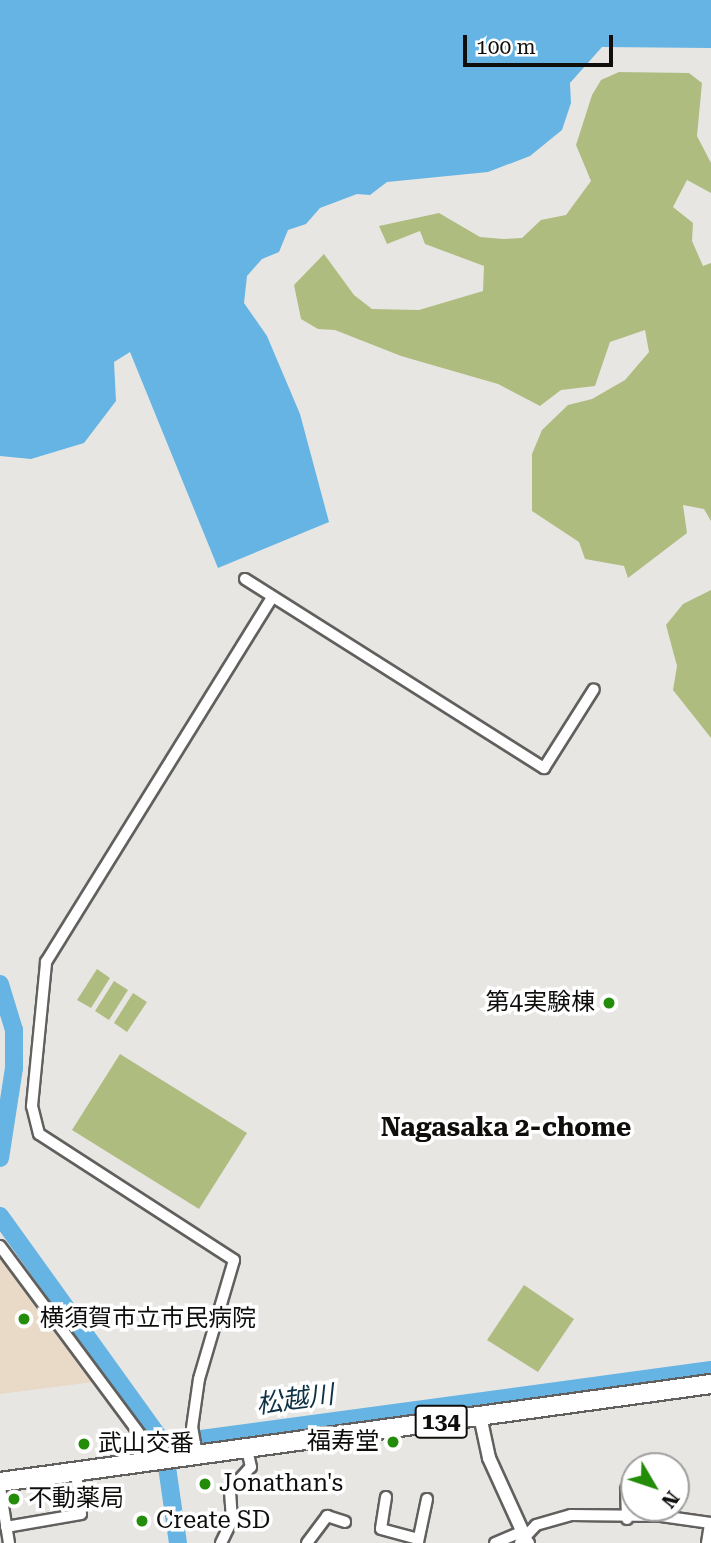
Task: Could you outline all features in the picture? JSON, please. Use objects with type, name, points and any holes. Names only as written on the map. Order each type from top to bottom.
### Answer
[{"type":"highway","name":"134","points":[[0,1484],[711,1384]]},
{"type":"street","points":[[245,579],[544,768],[594,689]]},
{"type":"street","points":[[197,1455],[191,1428],[200,1379],[234,1260],[39,1134],[32,1106],[46,961],[272,598]]},
{"type":"street","points":[[0,1246],[150,1448],[162,1460]]},
{"type":"street","points":[[480,1416],[489,1458],[524,1538]]},
{"type":"street","points":[[220,1543],[232,1520],[230,1490],[251,1468],[247,1448]]},
{"type":"street","points":[[6,1527],[81,1514],[76,1472]]},
{"type":"street","points":[[0,1484],[9,1543]]},
{"type":"street","points":[[386,1497],[381,1529],[418,1541],[428,1499]]},
{"type":"street","points":[[307,1543],[327,1516],[345,1522]]},
{"type":"street","points":[[495,1543],[524,1538],[536,1525],[554,1518],[620,1519]]},
{"type":"street","points":[[690,1520],[710,1523],[707,1543]]},
{"type":"shaded area","name":"横須賀市立市民病院","points":[[0,1256],[94,1382],[0,1394]]},
{"type":"green space","points":[[619,72],[689,73],[702,83],[697,136],[711,163],[711,193],[687,180],[673,207],[693,223],[692,241],[703,266],[711,263],[711,521],[704,509],[683,505],[687,533],[628,578],[624,566],[585,559],[579,542],[532,511],[532,454],[542,430],[568,405],[592,399],[625,380],[649,352],[645,330],[610,342],[595,386],[561,390],[540,406],[498,384],[401,356],[335,330],[318,329],[301,319],[294,285],[324,254],[354,295],[372,309],[419,310],[483,291],[484,266],[425,244],[420,231],[387,244],[379,226],[439,213],[480,237],[522,238],[541,220],[566,215],[591,181],[576,145],[592,95],[601,80]]},
{"type":"green space","points":[[711,590],[711,738],[673,690],[677,666],[666,625],[683,604]]},
{"type":"green space","points":[[97,969],[110,978],[91,1008],[77,1000]]},
{"type":"green space","points":[[114,981],[128,990],[109,1020],[95,1011]]},
{"type":"green space","points":[[133,993],[147,1002],[127,1032],[114,1023]]},
{"type":"green space","points":[[120,1054],[247,1133],[199,1209],[72,1130]]},
{"type":"green space","points":[[524,1285],[574,1319],[538,1372],[487,1340]]},
{"type":"water","points":[[0,0],[711,0],[711,48],[602,47],[570,83],[571,103],[562,130],[530,156],[488,172],[387,182],[370,195],[357,194],[320,208],[306,224],[288,230],[279,252],[262,259],[247,276],[244,303],[267,336],[300,414],[329,522],[218,568],[130,352],[114,362],[116,401],[84,443],[31,459],[0,456]]},
{"type":"waterway","name":"松越川","points":[[0,984],[14,1030],[14,1068],[0,1158]]},
{"type":"waterway","name":"松越川","points":[[0,1216],[164,1444],[711,1370]]},
{"type":"waterway","points":[[164,1446],[178,1543]]},
{"type":"place","name":"第4実験棟","points":[[609,1003]]},
{"type":"place","name":"横須賀市立市民病院","points":[[24,1319]]},
{"type":"place","name":"福寿堂","points":[[393,1442]]},
{"type":"place","name":"武山交番","points":[[84,1444]]},
{"type":"place","name":"Jonathan's","points":[[205,1484]]},
{"type":"place","name":"不動薬局","points":[[14,1499]]},
{"type":"place","name":"Create SD","points":[[142,1521]]},
{"type":"district","name":"Nagasaka 2-chome","points":[[506,1128]]}]
